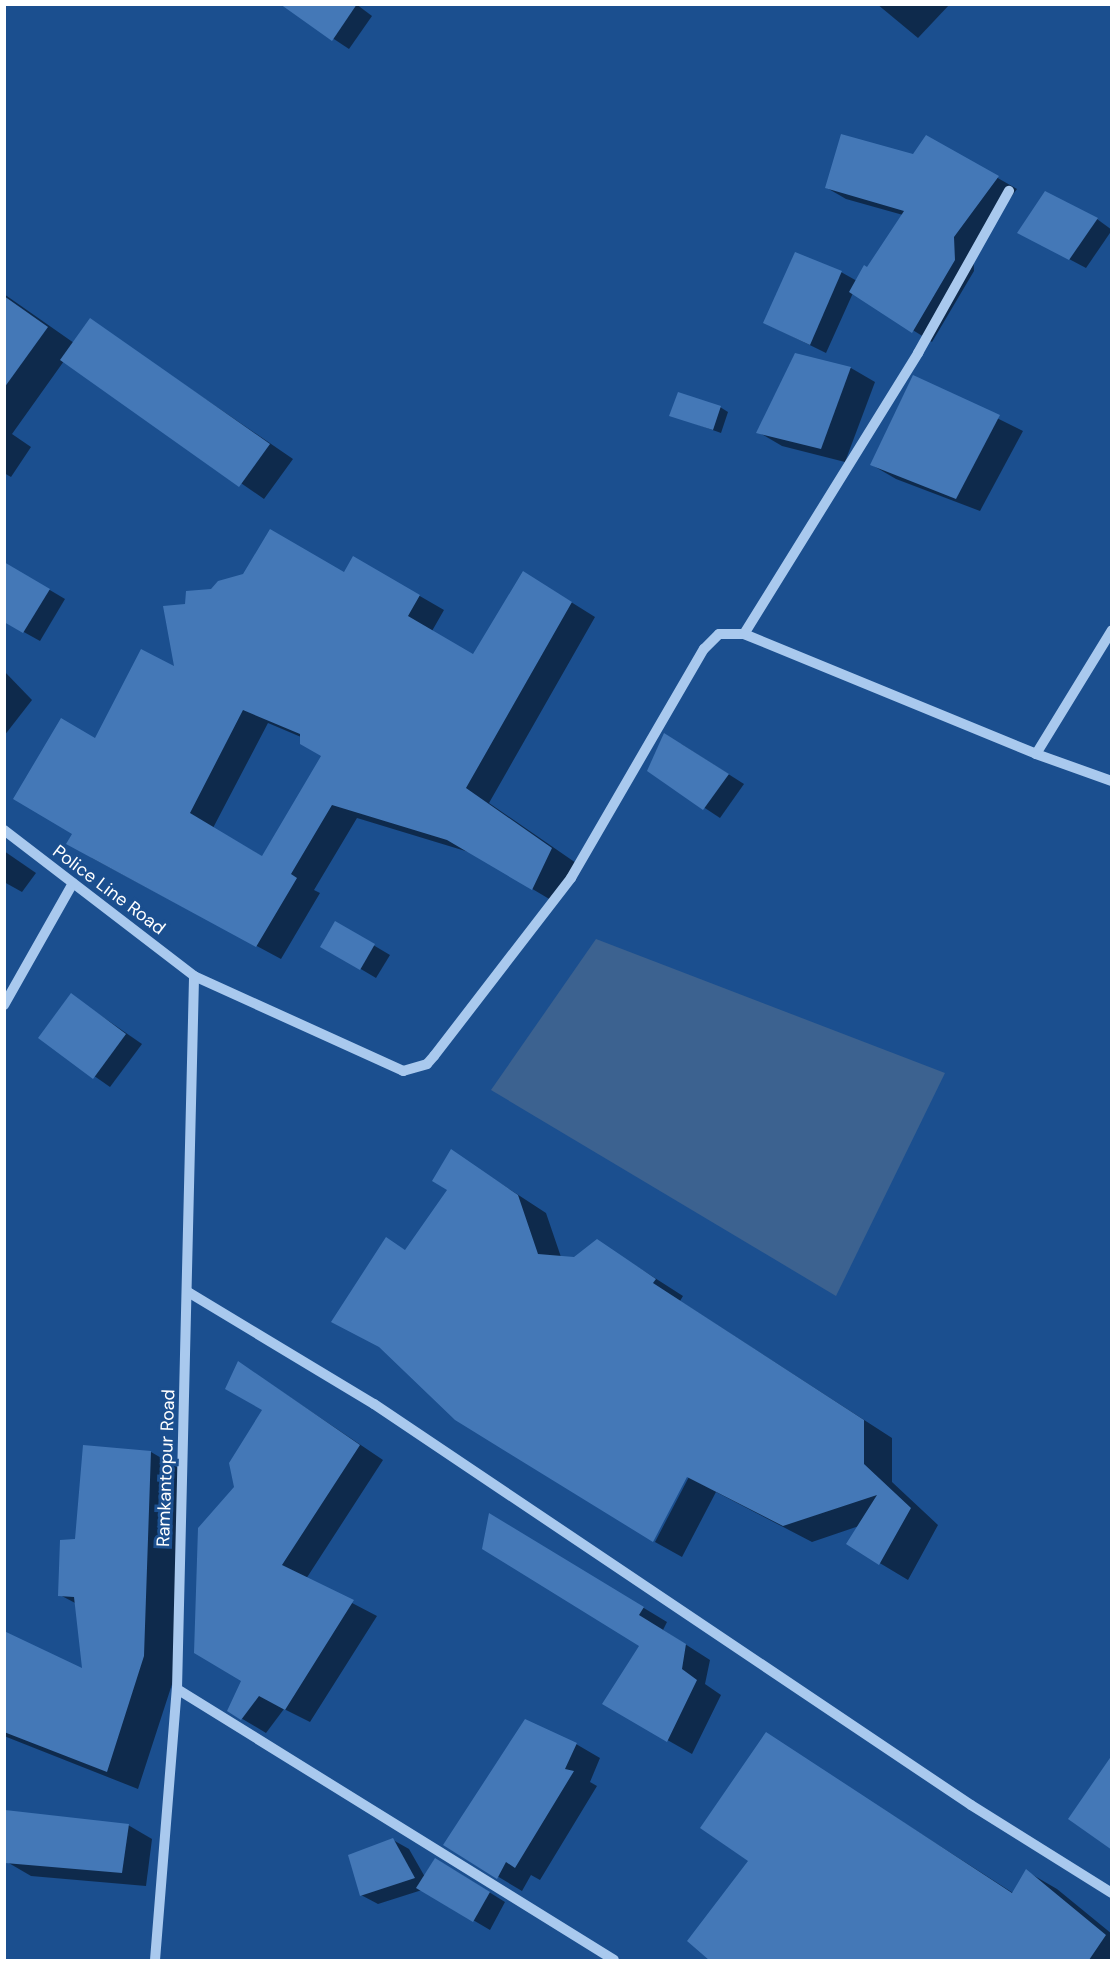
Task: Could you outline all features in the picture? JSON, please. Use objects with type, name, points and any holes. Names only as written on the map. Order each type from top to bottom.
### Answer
[{"type":"street","points":[[1009,191],[918,353],[744,634],[1036,754],[1112,781]]},
{"type":"street","points":[[1036,754],[1112,630]]},
{"type":"street","name":"Police Line Road","points":[[4,830],[194,976],[404,1071],[427,1064],[571,878],[704,649],[719,634],[744,634]]},
{"type":"street","points":[[4,1005],[73,883]]},
{"type":"street","name":"Ramkantopur Road","points":[[155,1960],[177,1689],[194,976]]},
{"type":"street","points":[[188,1292],[374,1404],[666,1597],[971,1805],[1112,1893]]},
{"type":"street","points":[[177,1689],[614,1960]]},
{"type":"water","points":[[596,939],[945,1073],[836,1296],[491,1090]]},
{"type":"building","points":[[280,4],[357,4],[332,41]]},
{"type":"building","points":[[841,134],[913,154],[926,135],[999,176],[954,237],[955,260],[912,333],[849,292],[864,265],[867,267],[904,211],[825,188]]},
{"type":"building","points":[[1045,191],[1098,218],[1069,260],[1017,233]]},
{"type":"building","points":[[795,252],[842,271],[810,345],[763,323]]},
{"type":"building","points":[[4,296],[48,327],[4,388]]},
{"type":"building","points":[[90,318],[270,444],[239,487],[60,360]]},
{"type":"building","points":[[795,353],[851,367],[821,449],[756,433]]},
{"type":"building","points":[[913,375],[1000,415],[956,499],[870,465]]},
{"type":"building","points":[[678,392],[721,406],[713,430],[669,416]]},
{"type":"building","points":[[270,529],[344,572],[353,556],[420,595],[408,616],[473,654],[523,571],[572,602],[466,788],[552,848],[532,890],[447,840],[332,805],[291,874],[297,878],[256,947],[66,844],[72,834],[13,799],[61,718],[95,738],[141,649],[174,666],[163,606],[185,604],[186,591],[211,589],[218,581],[243,574]],"holes":[[[243,710],[300,734],[300,744],[321,756],[262,856],[190,813]]]},
{"type":"building","points":[[4,562],[50,589],[23,633],[4,622]]},
{"type":"building","points":[[664,733],[729,774],[703,810],[647,771]]},
{"type":"building","points":[[335,921],[375,944],[360,970],[320,947]]},
{"type":"building","points":[[71,993],[126,1034],[93,1079],[38,1038]]},
{"type":"building","points":[[451,1149],[518,1195],[538,1254],[574,1257],[597,1239],[656,1279],[653,1283],[864,1420],[864,1464],[911,1508],[879,1565],[846,1544],[877,1495],[783,1526],[687,1477],[653,1542],[455,1420],[379,1347],[331,1322],[386,1237],[405,1250],[447,1190],[432,1181]]},
{"type":"building","points":[[238,1361],[360,1445],[282,1565],[354,1600],[285,1710],[259,1696],[241,1720],[227,1711],[241,1681],[194,1653],[198,1528],[234,1487],[229,1463],[262,1410],[225,1389]]},
{"type":"building","points":[[83,1445],[151,1451],[144,1656],[107,1772],[4,1732],[4,1631],[82,1668],[74,1597],[58,1596],[60,1540],[75,1539]]},
{"type":"building","points":[[489,1513],[644,1607],[639,1615],[686,1644],[682,1669],[697,1680],[667,1742],[602,1704],[639,1646],[482,1549]]},
{"type":"building","points":[[525,1719],[577,1743],[565,1769],[574,1771],[515,1868],[506,1862],[497,1879],[443,1845]]},
{"type":"building","points":[[766,1732],[1012,1893],[1026,1869],[1106,1935],[1089,1960],[709,1960],[687,1941],[748,1861],[700,1828]]},
{"type":"building","points":[[1112,1755],[1112,1850],[1068,1819]]},
{"type":"building","points":[[5,1810],[129,1824],[122,1873],[5,1863]]},
{"type":"building","points":[[393,1838],[415,1878],[360,1896],[348,1855]]},
{"type":"building","points":[[435,1858],[490,1892],[473,1922],[416,1888]]}]
